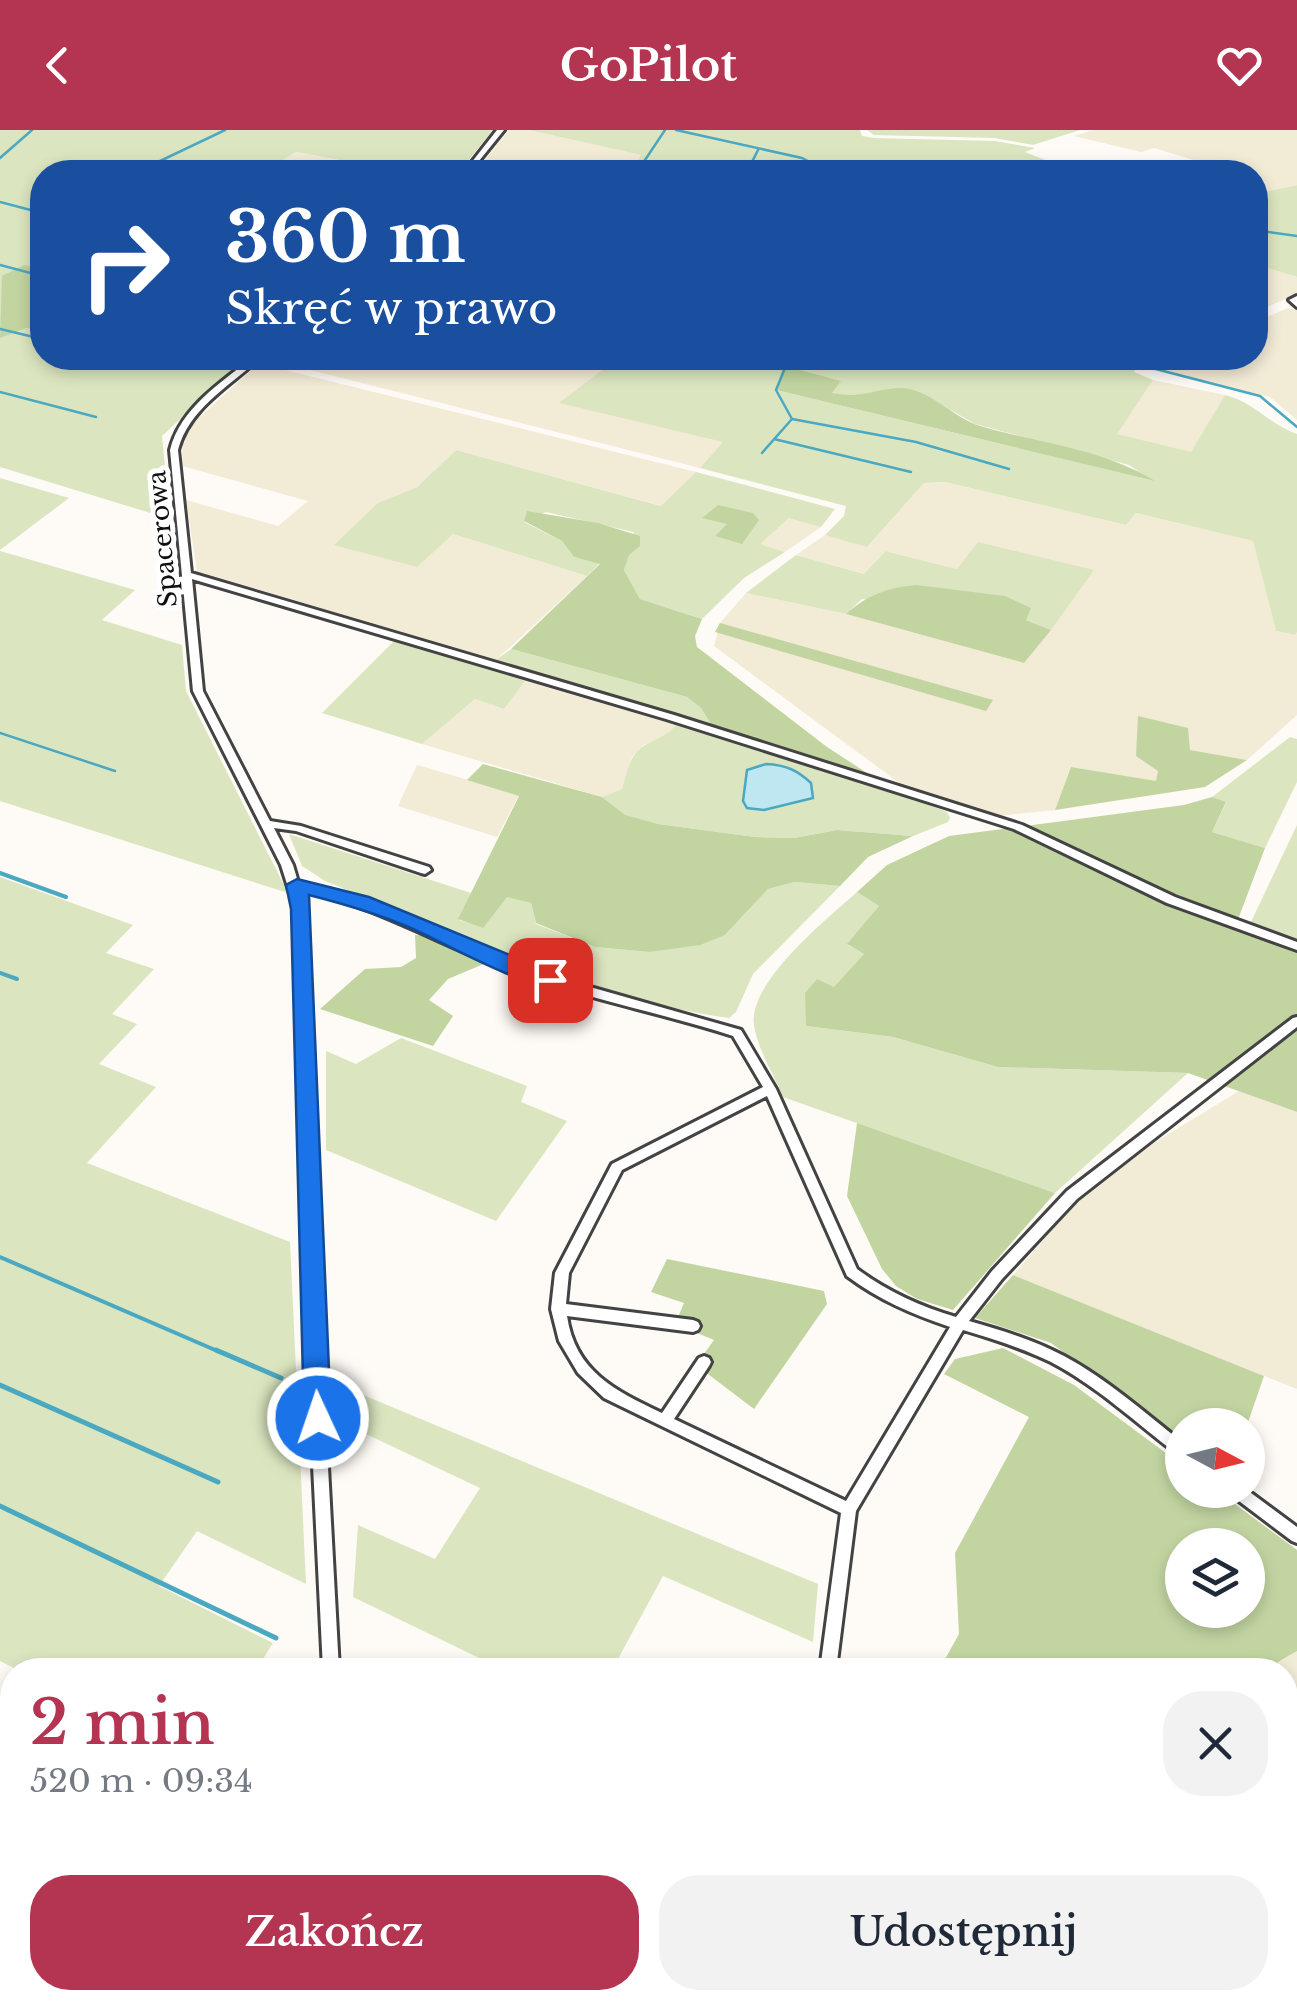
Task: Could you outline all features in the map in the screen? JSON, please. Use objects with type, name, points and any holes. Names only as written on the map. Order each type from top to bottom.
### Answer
[{"type":"street","points":[[477,160],[501,130]]},
{"type":"street","name":"Spacerowa","points":[[243,370],[186,421],[174,440],[198,691],[266,824]]},
{"type":"street","points":[[185,574],[203,576],[670,717],[1018,827],[1172,900],[1297,946]]},
{"type":"street","points":[[266,824],[297,828],[425,870]]},
{"type":"street","points":[[266,824],[297,885],[301,909],[312,1300],[330,1658]]},
{"type":"street","points":[[297,885],[421,924],[470,950],[550,980],[737,1033],[770,1089],[852,1272],[870,1289],[906,1307],[1058,1360],[1165,1438]]},
{"type":"street","points":[[830,1658],[848,1510],[959,1324],[997,1275],[1072,1195],[1297,1020]]},
{"type":"street","points":[[770,1089],[616,1167],[575,1241],[562,1273],[558,1309],[566,1348],[579,1367],[609,1394],[848,1510]]},
{"type":"street","points":[[558,1309],[693,1326]]},
{"type":"street","points":[[664,1422],[704,1362]]},
{"type":"street","points":[[1260,1508],[1297,1536]]},
{"type":"shaded area","points":[[509,130],[529,130],[642,155],[639,160],[485,160]]},
{"type":"shaded area","points":[[1094,130],[1297,130],[1297,185],[1268,191],[1268,160],[1194,160],[1154,148],[1141,152],[1074,136]]},
{"type":"shaded area","points":[[296,152],[339,160],[283,160]]},
{"type":"shaded area","points":[[1268,268],[1297,277],[1297,294],[1268,306]]},
{"type":"shaded area","points":[[1288,308],[1297,310],[1297,420],[1270,397],[1159,370],[1268,370],[1268,316]]},
{"type":"shaded area","points":[[251,370],[285,370],[696,472],[662,506],[456,450],[417,487],[378,503],[453,534],[587,576],[496,660],[197,571],[186,500],[278,526],[308,501],[182,466],[183,441],[194,422]]},
{"type":"shaded area","points":[[310,370],[603,370],[561,403],[725,442],[700,468]]},
{"type":"shaded area","points":[[1153,380],[1225,395],[1191,453],[1116,434]]},
{"type":"shaded area","points":[[945,482],[1126,525],[1136,513],[1253,541],[1276,631],[1295,635],[1297,632],[1297,715],[1247,760],[1189,750],[1159,771],[1156,782],[1071,767],[1055,810],[997,816],[902,785],[714,646],[720,623],[746,593],[846,614],[1024,663],[1093,570],[957,569],[887,551],[865,574],[796,555],[825,535],[868,546],[924,483]]},
{"type":"shaded area","points":[[790,517],[821,527],[785,552],[759,544]]},
{"type":"shaded area","points":[[525,681],[676,725],[664,738],[643,745],[632,757],[622,789],[602,797],[422,744],[475,699],[504,709]]},
{"type":"shaded area","points":[[417,765],[519,795],[497,837],[398,806]]},
{"type":"shaded area","points":[[1239,1091],[1297,1112],[1297,1389],[1013,1275],[1080,1198],[1157,1141]]},
{"type":"green space","points":[[0,130],[493,130],[469,160],[339,160],[296,152],[283,160],[30,160],[30,370],[233,370],[162,436],[170,519],[0,467]]},
{"type":"green space","points":[[529,130],[860,130],[862,136],[874,138],[995,141],[1035,148],[1025,152],[1045,160],[638,160],[641,155]]},
{"type":"green space","points":[[867,130],[1080,130],[1033,145],[994,138],[874,135]]},
{"type":"green space","points":[[1297,185],[1297,277],[1268,268],[1268,191]]},
{"type":"green space","points":[[24,265],[30,266],[30,328],[0,338],[2,276]]},
{"type":"green space","points":[[602,370],[1135,370],[1153,380],[1117,434],[1191,452],[1225,395],[1297,434],[1297,632],[1295,635],[1276,631],[1253,541],[1136,513],[1126,525],[945,482],[924,483],[867,547],[825,535],[844,516],[846,506],[700,468],[723,442],[559,403]],"holes":[[[840,382],[831,393],[855,398],[901,388],[921,393],[975,424],[1129,465],[1151,480],[776,390]]]},
{"type":"green space","points":[[784,370],[800,370],[841,381],[832,393],[910,389],[977,425],[1091,454],[1155,481],[776,390]]},
{"type":"green space","points":[[456,450],[661,506],[696,472],[835,509],[821,527],[789,518],[760,544],[785,552],[744,578],[702,619],[640,599],[624,570],[634,532],[546,512],[524,522],[562,541],[574,557],[600,563],[587,576],[453,534],[417,567],[334,545],[378,503],[417,487]]},
{"type":"green space","points":[[0,478],[69,498],[0,550]]},
{"type":"green space","points":[[718,505],[753,513],[759,520],[742,544],[715,536],[727,524],[702,518]]},
{"type":"green space","points":[[527,511],[598,523],[640,536],[640,546],[629,555],[624,570],[640,599],[702,619],[695,636],[697,647],[827,747],[870,775],[712,726],[701,708],[687,697],[511,649],[600,564],[574,557],[562,541],[524,521]]},
{"type":"green space","points":[[978,542],[1094,570],[1051,630],[1026,620],[862,599],[846,614],[746,593],[796,555],[864,574],[886,551],[957,569]]},
{"type":"green space","points":[[0,551],[135,590],[102,620],[182,645],[186,691],[288,893],[0,801]]},
{"type":"green space","points":[[917,585],[1005,596],[1031,608],[1026,620],[1051,630],[1024,663],[846,614],[879,593]]},
{"type":"green space","points":[[720,623],[993,700],[986,711],[715,632]]},
{"type":"green space","points":[[396,639],[525,681],[504,709],[475,699],[422,744],[322,713]]},
{"type":"green space","points":[[511,649],[687,697],[701,708],[712,726],[496,660]]},
{"type":"green space","points":[[1138,716],[1188,728],[1190,750],[1247,760],[1205,787],[1055,810],[1071,767],[1156,781],[1158,771],[1136,756]]},
{"type":"green space","points":[[676,725],[919,801],[947,812],[950,818],[913,836],[837,830],[794,838],[755,837],[625,816],[602,797],[622,789],[637,752]]},
{"type":"green space","points":[[1290,737],[1297,739],[1297,782],[1265,848],[1212,832],[1226,803],[1212,797]]},
{"type":"green space","points":[[483,764],[602,797],[625,815],[658,824],[755,837],[794,838],[837,830],[913,836],[868,857],[840,886],[795,882],[768,889],[725,935],[700,945],[649,952],[595,947],[536,923],[531,903],[507,897],[483,928],[458,919],[519,796],[467,780]]},
{"type":"green space","points":[[1212,797],[1226,802],[1212,832],[1265,848],[1234,930],[1297,950],[1297,1112],[1188,1073],[998,1067],[893,1037],[806,1026],[805,993],[817,979],[834,987],[864,954],[847,944],[879,906],[857,892],[887,865],[949,836],[1184,805]]},
{"type":"green space","points":[[1297,825],[1297,940],[1250,924]]},
{"type":"green space","points":[[289,834],[471,893],[459,920],[483,927],[507,896],[531,903],[536,924],[595,947],[649,952],[725,935],[768,889],[795,882],[840,886],[753,974],[736,1012],[729,1018],[677,1009],[575,980],[325,881],[302,866]]},
{"type":"green space","points":[[0,877],[133,925],[106,953],[154,969],[112,1014],[137,1024],[99,1064],[156,1087],[87,1163],[290,1242],[306,1584],[197,1531],[159,1586],[273,1643],[264,1658],[0,1658]]},
{"type":"green space","points":[[857,892],[879,906],[848,945],[864,954],[806,1026],[893,1037],[998,1067],[1188,1073],[1055,1193],[783,1097],[759,1043],[754,1025],[756,1008],[763,990],[792,952]]},
{"type":"green space","points":[[415,935],[435,937],[486,963],[448,979],[429,1000],[453,1016],[433,1046],[320,1009],[365,969],[401,967],[416,958]]},
{"type":"green space","points":[[401,1038],[527,1086],[521,1102],[567,1121],[496,1221],[326,1150],[326,1051],[356,1064]]},
{"type":"green space","points":[[857,1123],[1055,1193],[953,1310],[917,1299],[896,1286],[882,1269],[847,1196]]},
{"type":"green space","points":[[667,1259],[824,1291],[827,1304],[754,1409],[696,1365],[714,1340],[675,1324],[684,1303],[651,1292]]},
{"type":"green space","points":[[1013,1275],[1264,1376],[1253,1408],[1165,1408],[1165,1428],[1051,1343],[975,1318]]},
{"type":"green space","points":[[1003,1348],[1074,1385],[1165,1452],[1165,1508],[1240,1508],[1297,1550],[1297,1651],[1285,1658],[946,1658],[959,1634],[955,1553],[1029,1417],[944,1374],[955,1359]]},
{"type":"green space","points":[[339,1385],[818,1584],[813,1642],[663,1576],[619,1658],[479,1658],[353,1597],[358,1525],[435,1559],[480,1488],[347,1425]]},
{"type":"water","points":[[766,764],[801,775],[811,783],[813,798],[764,810],[747,808],[743,801],[747,770]]},
{"type":"waterway","points":[[0,158],[32,130]]},
{"type":"waterway","points":[[162,160],[225,130]]},
{"type":"waterway","points":[[645,160],[665,130]]},
{"type":"waterway","points":[[676,130],[806,160]]},
{"type":"waterway","points":[[753,160],[758,150]]},
{"type":"waterway","points":[[0,202],[30,210]]},
{"type":"waterway","points":[[1268,232],[1297,236]]},
{"type":"waterway","points":[[0,265],[30,273]]},
{"type":"waterway","points":[[0,329],[30,336]]},
{"type":"waterway","points":[[784,370],[776,390],[792,419]]},
{"type":"waterway","points":[[1159,370],[1260,396],[1297,427]]},
{"type":"waterway","points":[[0,392],[96,417]]},
{"type":"waterway","points":[[774,439],[792,419]]},
{"type":"waterway","points":[[792,419],[916,442],[1009,469]]},
{"type":"waterway","points":[[762,453],[774,439]]},
{"type":"waterway","points":[[774,439],[911,472]]},
{"type":"waterway","points":[[0,733],[115,771]]},
{"type":"waterway","points":[[0,873],[66,897]]},
{"type":"waterway","points":[[0,973],[17,979]]},
{"type":"waterway","points":[[0,1257],[222,1353]]},
{"type":"waterway","points":[[216,1350],[281,1378]]},
{"type":"waterway","points":[[0,1385],[218,1482]]},
{"type":"waterway","points":[[0,1506],[276,1638]]},
{"type":"route","points":[[318,1418],[301,909],[297,885],[320,889],[421,924],[470,950],[550,980]]}]
